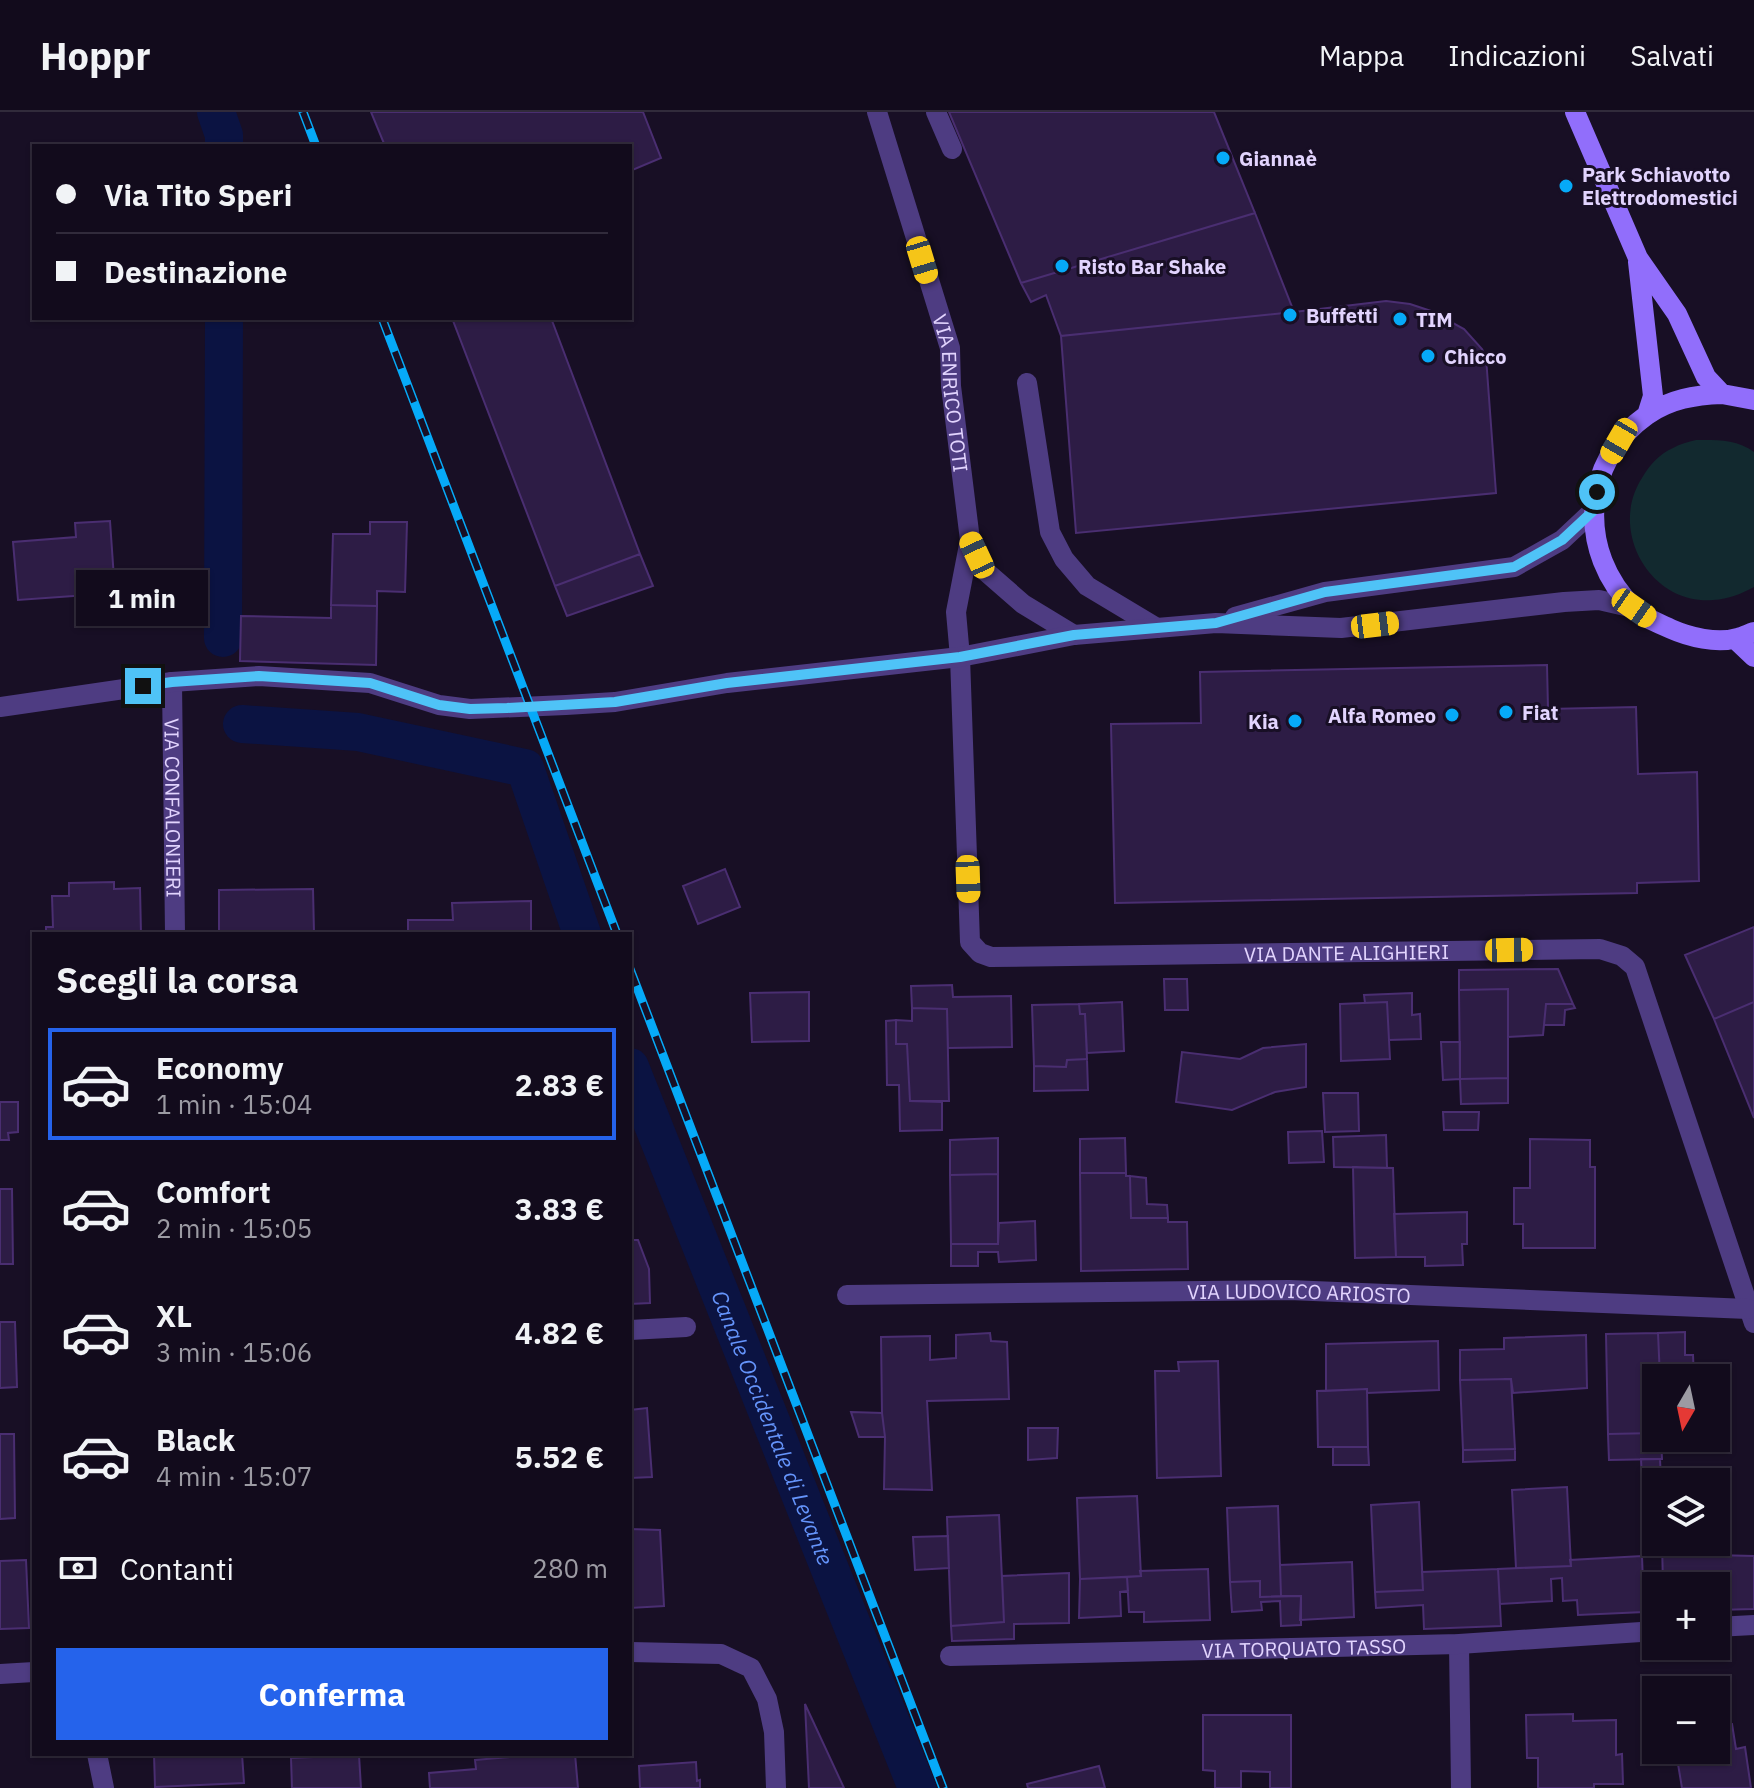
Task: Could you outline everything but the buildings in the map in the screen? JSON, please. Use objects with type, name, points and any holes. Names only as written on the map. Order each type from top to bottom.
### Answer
[{"type":"main road","points":[[1575,112],[1638,258],[1677,314],[1706,377],[1722,394]]},
{"type":"main road","points":[[1638,258],[1653,396],[1647,415]]},
{"type":"main road","points":[[1754,400],[1722,394],[1696,395],[1670,402],[1647,415],[1619,441],[1601,474],[1593,511],[1601,560],[1613,583],[1634,608],[1652,621],[1679,633],[1710,640],[1744,635],[1754,657]]},
{"type":"street","name":"VIA ENRICO TOTI","points":[[877,112],[950,348],[951,386],[970,540],[984,570],[1023,604],[1074,635]]},
{"type":"street","points":[[936,112],[952,149]]},
{"type":"street","points":[[1027,383],[1050,532],[1064,559],[1087,586],[1157,628]]},
{"type":"street","points":[[1216,623],[1325,592],[1514,567],[1562,540],[1593,511]]},
{"type":"street","name":"VIA ENRICO TOTI","points":[[960,657],[956,612],[970,540]]},
{"type":"street","points":[[0,707],[172,682],[259,676],[370,683],[439,705],[470,709],[615,702],[727,683],[960,657],[1074,635],[1216,623],[1341,628],[1599,600],[1634,608]]},
{"type":"street","name":"VIA DANTE ALIGHIERI","points":[[960,657],[970,942],[980,953],[991,957],[1600,949],[1622,956],[1635,967],[1751,1316]]},
{"type":"street","name":"VIA CONFALONIERI","points":[[172,682],[175,932]]},
{"type":"street","name":"VIA LUDOVICO ARIOSTO","points":[[847,1295],[1289,1290],[1751,1316]]},
{"type":"street","points":[[632,1330],[686,1327]]},
{"type":"street","points":[[1730,1626],[1754,1625]]},
{"type":"street","name":"VIA TORQUATO TASSO","points":[[950,1656],[1459,1644],[1642,1632]]},
{"type":"street","points":[[1459,1644],[1461,1788]]},
{"type":"street","points":[[632,1652],[721,1654],[751,1668],[767,1699],[774,1732],[776,1788]]},
{"type":"street","points":[[0,1674],[32,1672]]},
{"type":"street","points":[[97,1756],[104,1788]]},
{"type":"green space","points":[[1696,440],[1733,442],[1754,452],[1754,587],[1735,596],[1713,600],[1690,598],[1671,590],[1654,577],[1641,560],[1633,541],[1630,520],[1633,498],[1651,465],[1668,451]]},
{"type":"waterway","name":"Canale Occidentale di Levante","points":[[216,112],[224,144]]},
{"type":"waterway","name":"Canale Occidentale di Levante","points":[[223,638],[224,320]]},
{"type":"waterway","name":"Canale Occidentale di Levante","points":[[242,724],[358,732],[525,768],[581,932]]},
{"type":"waterway","name":"Canale Occidentale di Levante","points":[[632,1072],[917,1788]]},
{"type":"railway","points":[[303,112],[315,144]]},
{"type":"railway","points":[[383,320],[616,932]]},
{"type":"railway","points":[[632,974],[943,1788]]},
{"type":"place","name":"Giannaè","points":[[1223,158]]},
{"type":"place","name":"Park Schiavotto Elettrodomestici","points":[[1566,186]]},
{"type":"place","name":"Risto Bar Shake","points":[[1062,266]]},
{"type":"place","name":"Buffetti","points":[[1290,315]]},
{"type":"place","name":"TIM","points":[[1400,319]]},
{"type":"place","name":"Chicco","points":[[1428,356]]},
{"type":"place","name":"Fiat","points":[[1506,712]]},
{"type":"place","name":"Alfa Romeo","points":[[1452,715]]},
{"type":"place","name":"Kia","points":[[1295,721]]},
{"type":"route","points":[[143,686],[259,676],[370,683],[439,705],[470,709],[566,705],[615,702],[727,683],[960,657],[1074,635],[1216,623],[1325,592],[1514,567],[1562,540],[1593,511],[1597,492]]}]
